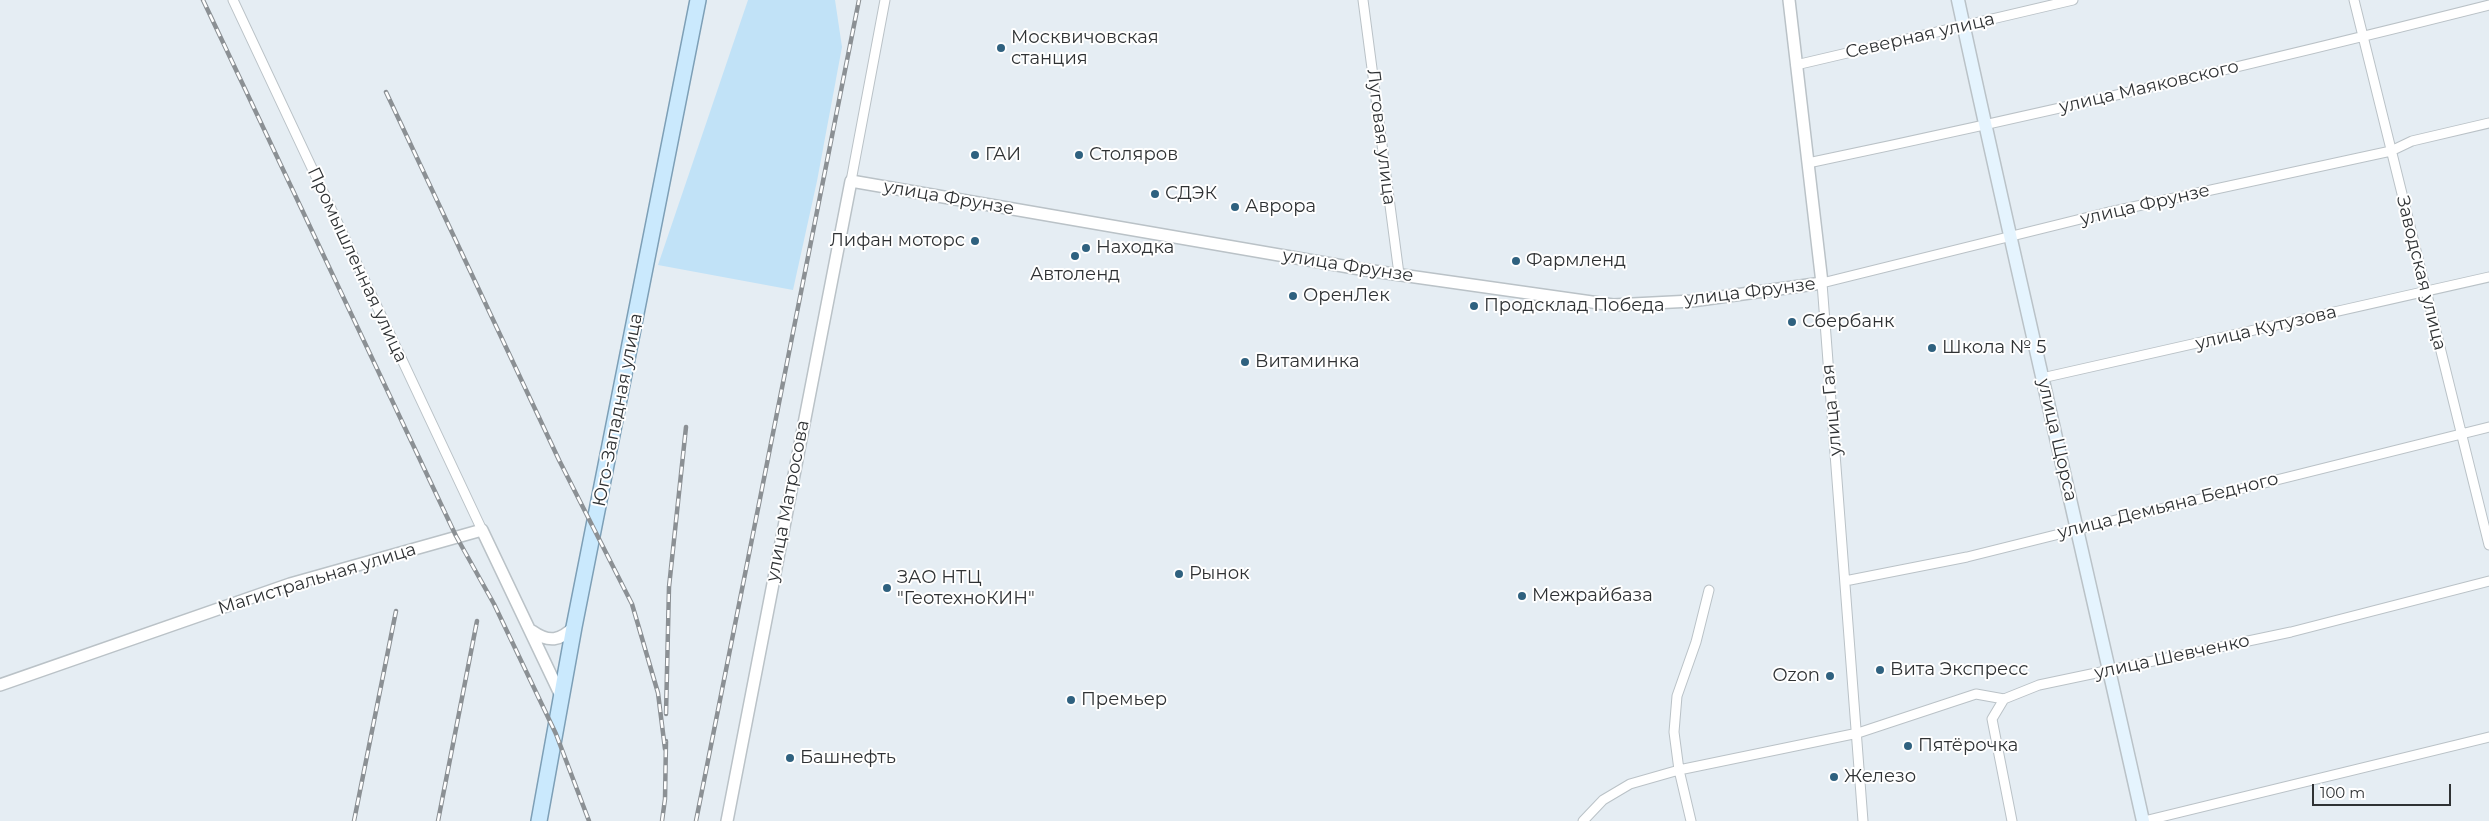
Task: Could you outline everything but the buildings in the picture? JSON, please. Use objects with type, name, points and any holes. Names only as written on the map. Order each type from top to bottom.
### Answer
[{"type":"main road","name":"Юго-Западная улица","points":[[539,821],[574,628],[698,0]]},
{"type":"main road","name":"улица Щорса","points":[[1958,0],[2009,238],[2078,528],[2144,821]]},
{"type":"street","name":"Промышленная улица","points":[[233,0],[482,530]]},
{"type":"street","points":[[851,181],[885,0]]},
{"type":"street","name":"Луговая улица","points":[[1363,0],[1399,274]]},
{"type":"street","name":"улица Гая","points":[[1789,0],[1822,283],[1858,733],[1863,821]]},
{"type":"street","name":"Северная улица","points":[[1796,65],[2073,0]]},
{"type":"street","name":"Заводская улица","points":[[2354,0],[2489,545]]},
{"type":"street","name":"улица Маяковского","points":[[1808,163],[1985,126],[2489,5]]},
{"type":"street","name":"улица Фрунзе","points":[[851,181],[1399,274],[1613,306],[1692,301],[1822,283],[2244,181],[2391,151],[2412,141],[2489,123]]},
{"type":"street","name":"улица Матросова","points":[[727,821],[851,181]]},
{"type":"street","name":"улица Кутузова","points":[[2042,378],[2489,276]]},
{"type":"street","name":"улица Демьяна Бедного","points":[[1845,581],[1967,558],[2078,528],[2489,427]]},
{"type":"street","points":[[482,530],[532,631],[562,698]]},
{"type":"street","name":"Магистральная улица","points":[[0,685],[107,650],[290,584],[482,530]]},
{"type":"street","name":"улица Шевченко","points":[[2004,699],[2039,685],[2291,632],[2489,581]]},
{"type":"street","points":[[1691,821],[1679,770],[1674,732],[1678,696],[1696,642],[1709,590]]},
{"type":"street","points":[[532,631],[549,640],[558,639],[574,628]]},
{"type":"street","points":[[1583,821],[1603,800],[1630,784],[1679,770],[1858,733],[1976,694],[2004,699],[1992,718],[2012,821]]},
{"type":"street","points":[[2144,821],[2489,737]]},
{"type":"shaded area","points":[[748,0],[835,0],[842,47],[817,181],[793,290],[658,265]]},
{"type":"railway","points":[[203,0],[456,536],[494,604],[556,734],[589,821]]},
{"type":"railway","points":[[696,821],[859,0]]},
{"type":"railway","points":[[386,92],[559,460],[632,604],[658,693],[665,749]]},
{"type":"railway","points":[[666,714],[669,587],[686,427]]},
{"type":"railway","points":[[354,821],[396,611]]},
{"type":"railway","points":[[438,821],[477,621]]},
{"type":"railway","points":[[662,821],[665,799],[666,741]]},
{"type":"place","name":"Москвичовская станция","points":[[1001,48]]},
{"type":"place","name":"ГАИ","points":[[975,155]]},
{"type":"place","name":"Столяров","points":[[1079,155]]},
{"type":"place","name":"СДЭК","points":[[1155,194]]},
{"type":"place","name":"Аврора","points":[[1235,207]]},
{"type":"place","name":"Лифан моторс","points":[[975,241]]},
{"type":"place","name":"Находка","points":[[1086,248]]},
{"type":"place","name":"Автоленд","points":[[1075,256]]},
{"type":"place","name":"Фармленд","points":[[1516,261]]},
{"type":"place","name":"ОренЛек","points":[[1293,296]]},
{"type":"place","name":"Продсклад Победа","points":[[1474,306]]},
{"type":"place","name":"Сбербанк","points":[[1792,322]]},
{"type":"place","name":"Школа № 5","points":[[1932,348]]},
{"type":"place","name":"Витаминка","points":[[1245,362]]},
{"type":"place","name":"Рынок","points":[[1179,574]]},
{"type":"place","name":"ЗАО НТЦ \"ГеотехноКИН\"","points":[[887,588]]},
{"type":"place","name":"Межрайбаза","points":[[1522,596]]},
{"type":"place","name":"Вита Экспресс","points":[[1880,670]]},
{"type":"place","name":"Ozon","points":[[1830,676]]},
{"type":"place","name":"Премьер","points":[[1071,700]]},
{"type":"place","name":"Пятёрочка","points":[[1908,746]]},
{"type":"place","name":"Башнефть","points":[[790,758]]},
{"type":"place","name":"Железо","points":[[1834,777]]}]
